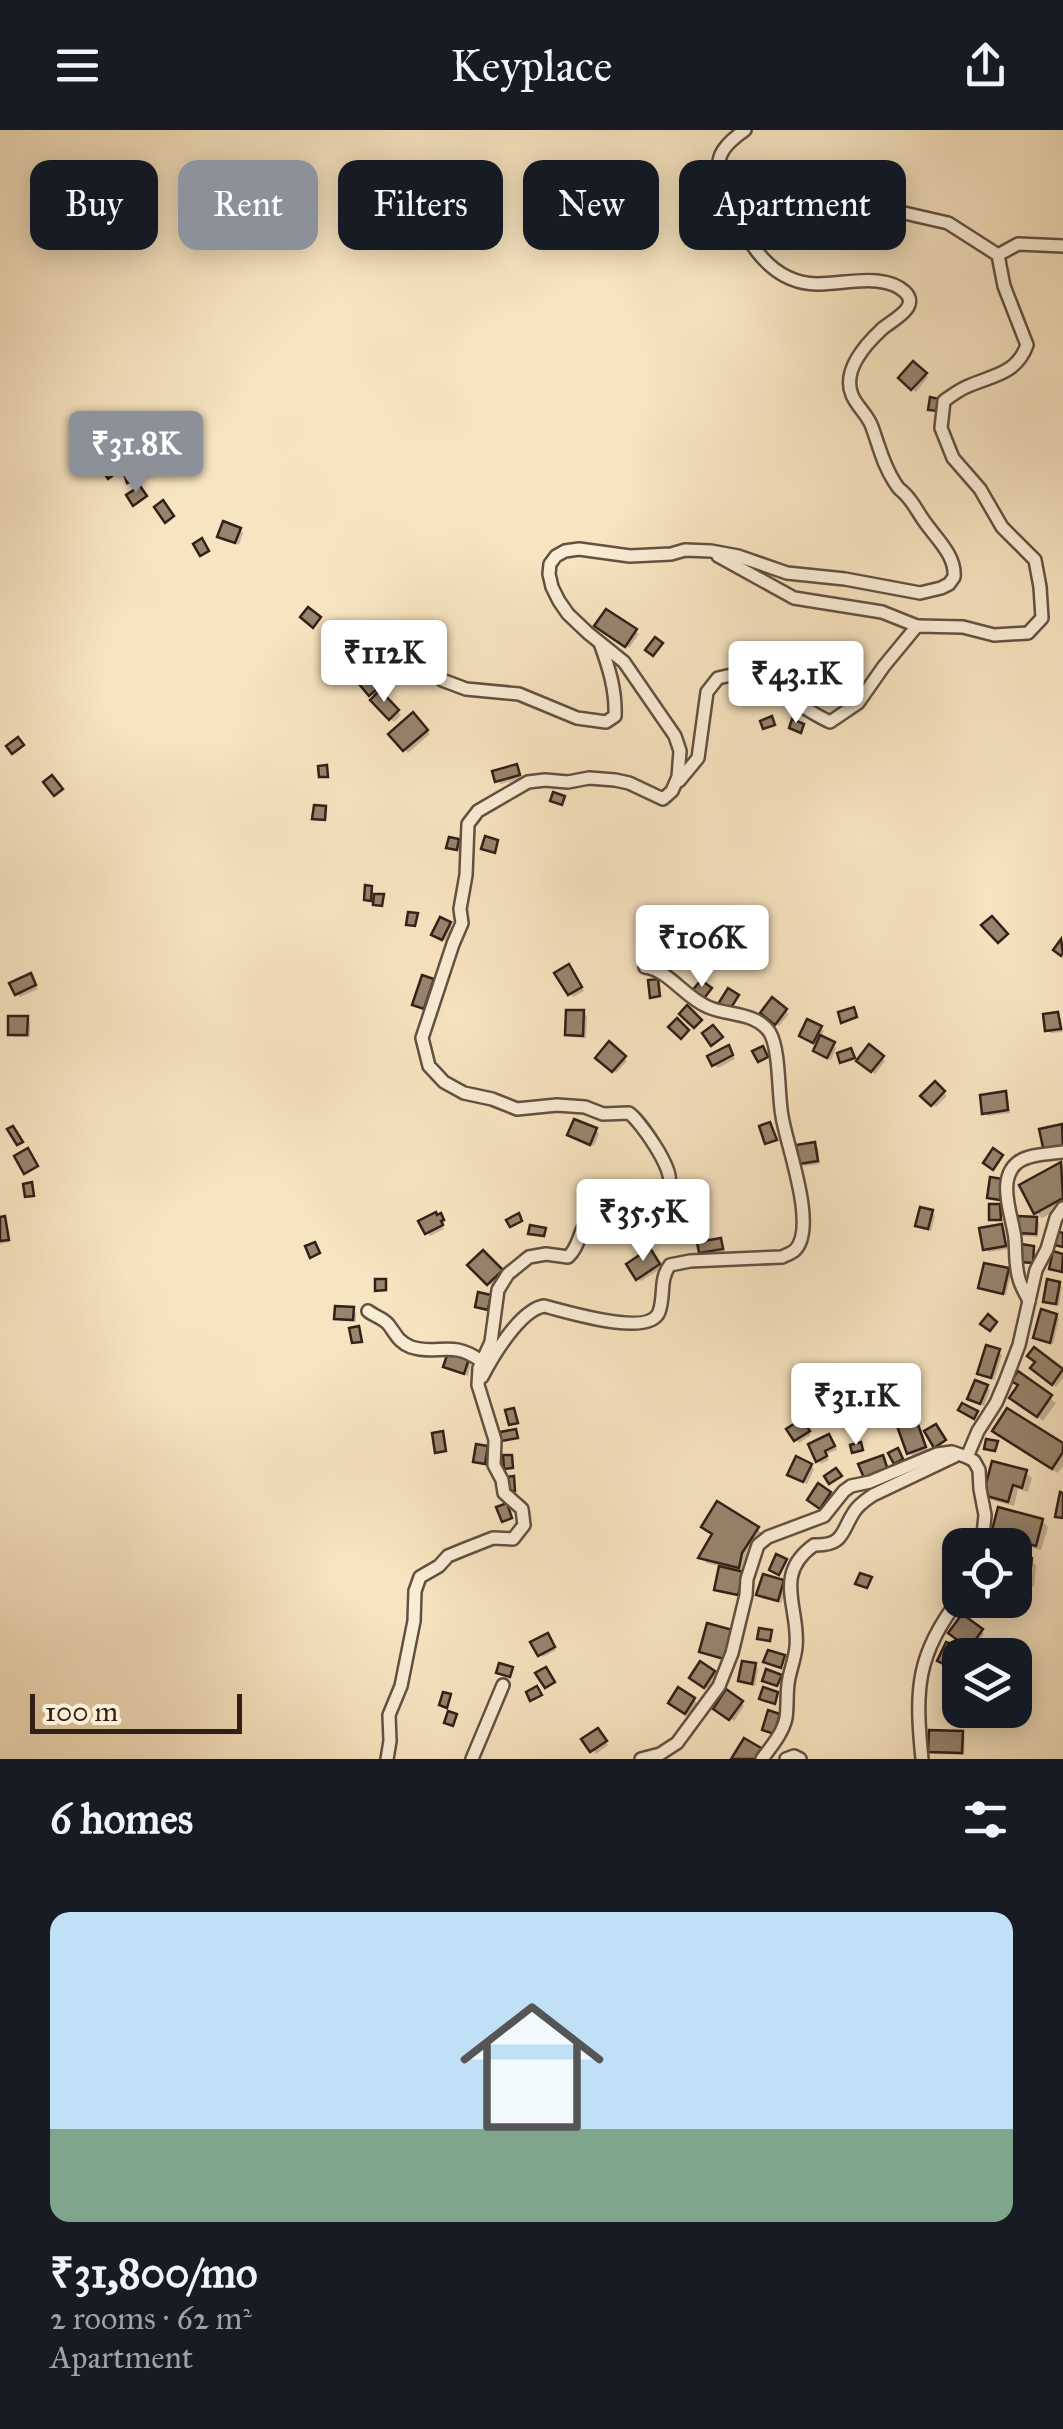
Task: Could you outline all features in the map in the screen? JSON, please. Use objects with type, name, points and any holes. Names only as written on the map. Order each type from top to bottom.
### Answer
[{"type":"street","points":[[676,784],[680,759],[675,736],[624,662],[568,614],[549,574],[556,556],[579,549],[630,556],[710,551],[787,573],[845,578],[920,593],[949,584],[955,570],[940,541],[897,486],[872,425],[854,400],[848,383],[851,368],[875,336],[908,308],[908,296],[888,282],[801,283],[782,275],[758,254],[745,236],[717,167],[724,148],[744,130]]},
{"type":"street","points":[[710,551],[794,598],[882,612],[918,626],[1028,634],[1042,618],[1034,560],[1002,528],[980,490],[954,458],[941,428],[944,400],[966,387],[995,378],[1022,360],[1027,345],[1004,286],[998,255],[948,223],[906,213]]},
{"type":"street","points":[[998,255],[1018,244],[1063,246]]},
{"type":"street","points":[[387,1759],[389,1715],[403,1678],[420,1578],[464,1549],[494,1538],[514,1539],[524,1525],[522,1509],[504,1493],[494,1465],[495,1440],[478,1385],[481,1361],[492,1342],[496,1298],[502,1281],[529,1257],[568,1257],[594,1214],[611,1202],[638,1192],[664,1190],[670,1178],[639,1122],[629,1113],[603,1114],[585,1107],[512,1108],[454,1089],[429,1066],[422,1038],[461,930],[468,824],[486,806],[536,781],[615,780],[663,799],[668,797],[698,758],[707,692],[718,678],[749,671],[802,708],[830,722],[858,703],[918,626]]},
{"type":"street","points":[[442,680],[466,689],[519,694],[577,718],[606,722],[616,716],[616,698],[600,643]]},
{"type":"street","points":[[478,1385],[516,1325],[534,1308],[544,1306],[605,1322],[650,1323],[660,1312],[664,1275],[670,1265],[782,1257],[800,1243],[802,1196],[782,1118],[774,1043],[768,1030],[748,1017],[695,1001],[664,973],[646,966]]},
{"type":"street","points":[[1029,1301],[1016,1268],[1015,1236],[1007,1201],[1008,1178],[1021,1160],[1063,1152]]},
{"type":"street","points":[[762,1759],[786,1717],[788,1683],[797,1644],[790,1604],[794,1566],[814,1546],[839,1539],[860,1504],[963,1456],[1005,1382],[1019,1345],[1036,1270],[1063,1208]]},
{"type":"street","points":[[368,1311],[386,1322],[406,1345],[452,1348],[481,1361]]},
{"type":"street","points":[[641,1759],[660,1754],[677,1743],[719,1686],[738,1633],[747,1579],[758,1545],[768,1536],[824,1516],[850,1486],[870,1482],[930,1456],[952,1452],[974,1461],[979,1470],[984,1528]]},
{"type":"street","points":[[922,1759],[918,1692],[921,1670],[944,1618]]},
{"type":"street","points":[[472,1759],[504,1685]]},
{"type":"street","points":[[786,1759],[800,1759]]},
{"type":"building","points":[[913,361],[927,373],[911,390],[898,378]]},
{"type":"building","points":[[930,397],[939,399],[937,411],[928,410]]},
{"type":"building","points":[[100,427],[115,427],[116,437],[101,438]]},
{"type":"building","points":[[93,439],[103,442],[99,456],[90,453]]},
{"type":"building","points":[[109,462],[116,473],[108,479],[101,468]]},
{"type":"building","points":[[134,470],[138,479],[127,483],[124,473]]},
{"type":"building","points":[[140,486],[147,496],[133,506],[126,495]]},
{"type":"building","points":[[163,500],[174,516],[165,523],[154,507]]},
{"type":"building","points":[[223,521],[241,528],[235,543],[217,537]]},
{"type":"building","points":[[202,538],[209,551],[200,556],[193,544]]},
{"type":"building","points":[[308,607],[321,617],[313,628],[300,617]]},
{"type":"building","points":[[606,609],[637,629],[625,647],[594,626]]},
{"type":"building","points":[[655,637],[663,643],[653,656],[645,650]]},
{"type":"building","points":[[353,645],[385,682],[369,696],[337,658]]},
{"type":"building","points":[[380,690],[399,710],[389,720],[370,700]]},
{"type":"building","points":[[413,712],[428,730],[403,751],[388,734]]},
{"type":"building","points":[[772,716],[775,725],[763,729],[760,721]]},
{"type":"building","points":[[792,719],[804,724],[801,733],[789,728]]},
{"type":"building","points":[[18,737],[24,745],[12,754],[6,746]]},
{"type":"building","points":[[517,764],[520,775],[495,782],[492,771]]},
{"type":"building","points":[[327,765],[328,777],[319,777],[318,766]]},
{"type":"building","points":[[52,775],[63,789],[54,796],[43,782]]},
{"type":"building","points":[[553,792],[565,796],[562,805],[550,801]]},
{"type":"building","points":[[314,805],[326,806],[325,820],[312,819]]},
{"type":"building","points":[[485,836],[498,840],[495,853],[481,849]]},
{"type":"building","points":[[449,837],[459,839],[457,850],[446,848]]},
{"type":"building","points":[[365,885],[372,886],[371,901],[364,900]]},
{"type":"building","points":[[374,894],[384,894],[382,906],[373,905]]},
{"type":"building","points":[[408,912],[418,913],[415,926],[406,925]]},
{"type":"building","points":[[992,916],[1008,934],[998,943],[981,925]]},
{"type":"building","points":[[440,917],[451,922],[442,940],[431,935]]},
{"type":"building","points":[[721,938],[722,952],[704,953],[703,939]]},
{"type":"building","points":[[1061,939],[1063,953],[1061,956],[1053,950]]},
{"type":"building","points":[[681,942],[698,942],[698,953],[681,953]]},
{"type":"building","points":[[742,942],[743,952],[725,954],[725,944]]},
{"type":"building","points":[[569,964],[582,987],[568,995],[554,973]]},
{"type":"building","points":[[31,973],[36,985],[15,995],[9,983]]},
{"type":"building","points":[[422,975],[434,979],[424,1009],[412,1005]]},
{"type":"building","points":[[658,979],[660,996],[650,998],[648,980]]},
{"type":"building","points":[[701,980],[712,988],[702,1001],[691,992]]},
{"type":"building","points":[[728,988],[739,995],[729,1011],[718,1004]]},
{"type":"building","points":[[772,997],[787,1009],[775,1025],[760,1013]]},
{"type":"building","points":[[687,1005],[702,1020],[694,1028],[679,1014]]},
{"type":"building","points":[[854,1007],[857,1017],[841,1023],[838,1012]]},
{"type":"building","points":[[566,1010],[584,1010],[583,1036],[565,1035]]},
{"type":"building","points":[[1058,1012],[1061,1029],[1045,1031],[1043,1014]]},
{"type":"building","points":[[8,1016],[28,1016],[27,1035],[8,1035]]},
{"type":"building","points":[[677,1018],[689,1030],[681,1039],[668,1027]]},
{"type":"building","points":[[807,1019],[822,1026],[813,1043],[799,1036]]},
{"type":"building","points":[[713,1025],[723,1037],[711,1046],[702,1033]]},
{"type":"building","points":[[820,1035],[835,1042],[827,1058],[813,1051]]},
{"type":"building","points":[[609,1041],[626,1056],[612,1072],[595,1058]]},
{"type":"building","points":[[869,1044],[884,1056],[871,1072],[856,1061]]},
{"type":"building","points":[[729,1045],[733,1055],[712,1066],[707,1056]]},
{"type":"building","points":[[763,1046],[768,1057],[758,1062],[752,1051]]},
{"type":"building","points":[[851,1048],[855,1058],[840,1063],[837,1053]]},
{"type":"building","points":[[935,1081],[945,1091],[931,1106],[920,1096]]},
{"type":"building","points":[[1006,1091],[1008,1110],[982,1114],[980,1095]]},
{"type":"building","points":[[574,1119],[597,1128],[590,1145],[567,1135]]},
{"type":"building","points":[[770,1122],[777,1140],[765,1144],[759,1126]]},
{"type":"building","points":[[1062,1124],[1063,1148],[1044,1152],[1039,1129]]},
{"type":"building","points":[[13,1126],[23,1142],[17,1145],[7,1129]]},
{"type":"building","points":[[815,1142],[818,1161],[799,1164],[796,1145]]},
{"type":"building","points":[[28,1148],[38,1166],[24,1174],[14,1156]]},
{"type":"building","points":[[993,1148],[1003,1155],[993,1170],[983,1163]]},
{"type":"building","points":[[1061,1162],[1063,1198],[1034,1214],[1019,1185]]},
{"type":"building","points":[[990,1177],[1003,1179],[1000,1200],[987,1198]]},
{"type":"building","points":[[32,1182],[34,1196],[25,1197],[23,1184]]},
{"type":"building","points":[[989,1204],[1000,1204],[1001,1220],[989,1220]]},
{"type":"building","points":[[920,1207],[933,1210],[928,1229],[915,1226]]},
{"type":"building","points":[[441,1213],[443,1225],[425,1234],[418,1221]]},
{"type":"building","points":[[519,1213],[522,1221],[510,1227],[506,1220]]},
{"type":"building","points":[[5,1216],[9,1240],[0,1241],[0,1217]]},
{"type":"building","points":[[1018,1216],[1037,1217],[1036,1234],[1017,1233]]},
{"type":"building","points":[[1002,1224],[1006,1246],[983,1250],[979,1228]]},
{"type":"building","points":[[530,1225],[546,1228],[544,1236],[528,1234]]},
{"type":"building","points":[[1057,1231],[1063,1233],[1063,1247],[1054,1245]]},
{"type":"building","points":[[721,1238],[723,1249],[699,1253],[697,1242]]},
{"type":"building","points":[[315,1242],[320,1253],[310,1258],[305,1246]]},
{"type":"building","points":[[1021,1244],[1034,1246],[1033,1263],[1019,1262]]},
{"type":"building","points":[[650,1248],[660,1264],[636,1280],[626,1264]]},
{"type":"building","points":[[483,1250],[503,1270],[487,1285],[467,1265]]},
{"type":"building","points":[[1053,1251],[1063,1254],[1062,1272],[1049,1269]]},
{"type":"building","points":[[984,1263],[1009,1268],[1003,1294],[978,1288]]},
{"type":"building","points":[[375,1279],[386,1279],[386,1290],[375,1291]]},
{"type":"building","points":[[1047,1279],[1060,1282],[1056,1304],[1043,1302]]},
{"type":"building","points":[[478,1292],[491,1295],[488,1310],[475,1307]]},
{"type":"building","points":[[335,1306],[354,1307],[353,1320],[334,1319]]},
{"type":"building","points":[[1041,1309],[1057,1314],[1050,1343],[1033,1338]]},
{"type":"building","points":[[988,1314],[997,1322],[990,1331],[980,1324]]},
{"type":"building","points":[[359,1326],[362,1342],[352,1343],[349,1328]]},
{"type":"building","points":[[986,1345],[1000,1349],[991,1378],[977,1374]]},
{"type":"building","points":[[1034,1347],[1063,1369],[1052,1385],[1030,1368],[1035,1362],[1027,1356]]},
{"type":"building","points":[[448,1352],[469,1359],[464,1374],[443,1367]]},
{"type":"building","points":[[1018,1371],[1052,1395],[1037,1417],[1009,1398],[1018,1385],[1011,1381]]},
{"type":"building","points":[[975,1380],[988,1385],[980,1404],[967,1399]]},
{"type":"building","points":[[962,1403],[978,1411],[974,1419],[958,1410]]},
{"type":"building","points":[[514,1408],[518,1423],[509,1425],[505,1410]]},
{"type":"building","points":[[1007,1408],[1063,1443],[1063,1452],[1052,1469],[992,1431]]},
{"type":"building","points":[[802,1419],[810,1431],[794,1441],[786,1429]]},
{"type":"building","points":[[916,1419],[926,1447],[907,1454],[897,1426]]},
{"type":"building","points":[[936,1424],[946,1440],[934,1448],[924,1431]]},
{"type":"building","points":[[516,1429],[518,1438],[501,1441],[500,1432]]},
{"type":"building","points":[[443,1431],[446,1451],[435,1453],[432,1433]]},
{"type":"building","points":[[829,1434],[835,1446],[816,1462],[808,1444]]},
{"type":"building","points":[[986,1439],[998,1441],[995,1451],[984,1449]]},
{"type":"building","points":[[861,1442],[863,1450],[852,1453],[850,1445]]},
{"type":"building","points":[[476,1444],[488,1446],[485,1464],[473,1462]]},
{"type":"building","points":[[898,1448],[903,1459],[894,1464],[888,1453]]},
{"type":"building","points":[[503,1455],[512,1455],[513,1468],[504,1469]]},
{"type":"building","points":[[883,1455],[888,1470],[864,1478],[858,1464]]},
{"type":"building","points":[[796,1456],[812,1464],[803,1482],[787,1475]]},
{"type":"building","points":[[992,1461],[1027,1470],[1022,1488],[1013,1485],[1008,1502],[983,1495]]},
{"type":"building","points":[[836,1468],[842,1476],[829,1484],[824,1476]]},
{"type":"building","points":[[514,1476],[515,1491],[505,1491],[505,1477]]},
{"type":"building","points":[[818,1483],[831,1492],[820,1509],[807,1500]]},
{"type":"building","points":[[1060,1492],[1063,1493],[1063,1518],[1055,1517]]},
{"type":"building","points":[[717,1501],[759,1527],[742,1553],[739,1568],[698,1558],[712,1534],[701,1527]]},
{"type":"building","points":[[507,1503],[512,1518],[502,1522],[496,1507]]},
{"type":"building","points":[[998,1507],[1043,1519],[1036,1546],[1032,1545],[1032,1528],[993,1528]]},
{"type":"building","points":[[776,1554],[787,1559],[779,1575],[769,1570]]},
{"type":"building","points":[[719,1566],[744,1572],[738,1595],[714,1590]]},
{"type":"building","points":[[860,1573],[872,1577],[867,1588],[855,1584]]},
{"type":"building","points":[[763,1574],[784,1580],[778,1601],[756,1595]]},
{"type":"building","points":[[959,1618],[968,1618],[983,1629],[977,1638],[955,1638],[948,1633]]},
{"type":"building","points":[[707,1623],[733,1630],[724,1659],[699,1652]]},
{"type":"building","points":[[759,1628],[772,1630],[770,1641],[757,1639]]},
{"type":"building","points":[[548,1633],[555,1647],[538,1656],[530,1642]]},
{"type":"building","points":[[768,1650],[785,1655],[781,1668],[763,1662]]},
{"type":"building","points":[[700,1661],[715,1671],[704,1688],[689,1678]]},
{"type":"building","points":[[742,1661],[756,1663],[752,1684],[738,1681]]},
{"type":"building","points":[[499,1663],[513,1667],[510,1677],[496,1673]]},
{"type":"building","points":[[546,1667],[555,1682],[545,1688],[535,1673]]},
{"type":"building","points":[[766,1669],[782,1675],[777,1686],[762,1681]]},
{"type":"building","points":[[537,1686],[542,1695],[530,1701],[526,1692]]},
{"type":"building","points":[[678,1687],[695,1698],[685,1714],[668,1703]]},
{"type":"building","points":[[763,1687],[778,1692],[775,1704],[759,1699]]},
{"type":"building","points":[[726,1689],[743,1701],[729,1720],[713,1709]]},
{"type":"building","points":[[443,1692],[451,1694],[447,1708],[439,1705]]},
{"type":"building","points":[[768,1710],[780,1714],[774,1734],[762,1730]]},
{"type":"building","points":[[448,1711],[457,1714],[453,1726],[444,1723]]},
{"type":"building","points":[[598,1728],[607,1741],[590,1752],[581,1739]]},
{"type":"building","points":[[929,1730],[963,1731],[962,1753],[928,1752]]},
{"type":"building","points":[[744,1738],[763,1749],[757,1759],[731,1759]]}]
